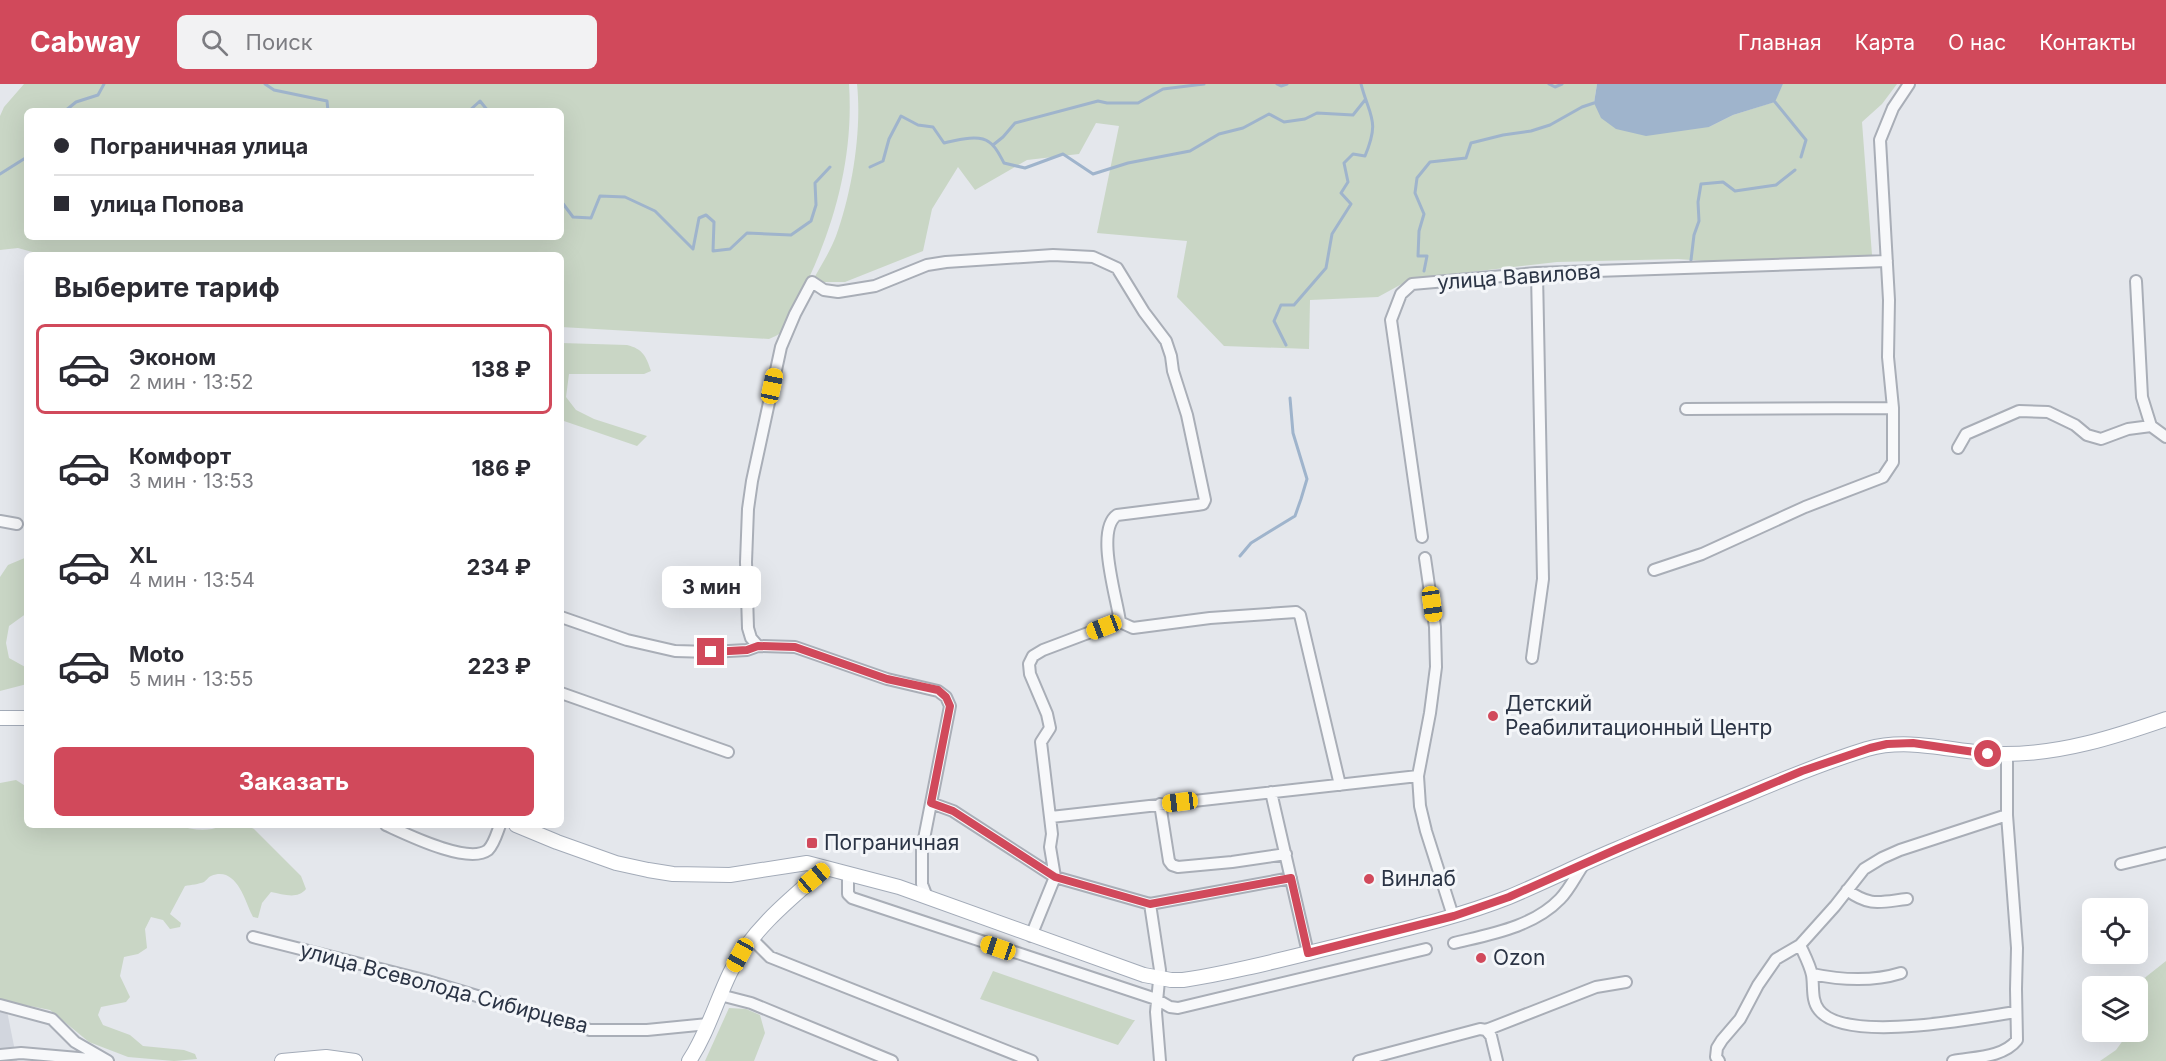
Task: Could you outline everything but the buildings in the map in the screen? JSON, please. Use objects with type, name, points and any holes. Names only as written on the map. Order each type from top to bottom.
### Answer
[{"type":"main road","points":[[0,718],[24,718]]},
{"type":"main road","points":[[524,828],[586,853],[656,872],[718,876],[807,863],[927,897],[1128,970],[1159,979],[1183,980],[1308,953],[1454,916],[1509,897],[1802,771],[1870,748],[1887,744],[1913,743],[1966,752],[2007,754],[2074,747],[2166,719]]},
{"type":"main road","points":[[689,1061],[700,1043],[740,955],[765,924],[826,868]]},
{"type":"main road","points":[[282,1061],[317,1058],[355,1061]]},
{"type":"street","points":[[1654,570],[1702,554],[1805,507],[1883,477],[1893,462],[1893,408],[1888,357],[1889,300],[1880,140],[1893,108],[1909,84]]},
{"type":"street","points":[[758,646],[751,638],[748,628],[746,595],[748,510],[752,481],[781,347],[812,282],[824,290],[838,292],[875,286],[927,265],[1053,255],[1093,257],[1117,268],[1144,312],[1166,341],[1187,415],[1205,500],[1203,504],[1117,515],[1112,519],[1108,526],[1113,624]]},
{"type":"street","name":"улица Вавилова","points":[[1422,537],[1391,320],[1401,294],[1412,284],[1537,273],[1887,261]]},
{"type":"street","points":[[1532,658],[1543,579],[1537,273]]},
{"type":"street","points":[[2136,281],[2142,397],[2151,426],[2166,437]]},
{"type":"street","points":[[1686,409],[1893,408]]},
{"type":"street","points":[[1958,448],[1966,434],[2019,411],[2048,412],[2075,425],[2087,435],[2101,439],[2128,429],[2151,426]]},
{"type":"street","points":[[0,521],[17,524]]},
{"type":"street","points":[[1425,558],[1435,627],[1436,667],[1418,776],[1420,806],[1428,841],[1454,916]]},
{"type":"street","points":[[1031,936],[1055,877],[1050,847],[1051,817],[1041,742],[1050,728],[1047,714],[1030,674],[1029,664],[1033,656],[1043,650],[1113,624],[1133,628],[1210,618],[1296,612],[1300,615],[1311,654],[1340,784]]},
{"type":"street","points":[[564,618],[627,640],[675,651],[747,650],[758,646],[795,647],[887,679],[938,690],[946,697],[950,706],[921,861],[922,884],[927,897]]},
{"type":"street","points":[[564,694],[728,752]]},
{"type":"street","points":[[1953,1061],[1997,1053],[2013,1045],[2017,1040],[2018,948],[2007,815],[2007,754]]},
{"type":"street","points":[[1051,817],[1418,776]]},
{"type":"street","points":[[1271,792],[1308,953]]},
{"type":"street","points":[[931,803],[953,811],[1055,877],[1150,904],[1291,878]]},
{"type":"street","points":[[1161,804],[1169,861],[1172,865],[1178,867],[1232,862],[1286,854]]},
{"type":"street","points":[[1718,1059],[1718,1048],[1722,1040],[1740,1019],[1758,985],[1776,959],[1800,945],[1864,869],[1900,850],[2007,815]]},
{"type":"street","points":[[393,828],[461,854],[484,852],[490,848],[499,828]]},
{"type":"street","points":[[2121,864],[2166,853]]},
{"type":"street","points":[[1454,943],[1521,924],[1542,915],[1562,897],[1584,864]]},
{"type":"street","points":[[848,873],[848,894],[852,898],[1156,999],[1170,1007],[1178,1008],[1426,949]]},
{"type":"street","points":[[1847,890],[1860,900],[1869,903],[1907,899]]},
{"type":"street","points":[[1150,904],[1160,960],[1156,999],[1156,1035],[1160,1061]]},
{"type":"street","name":"улица Всеволода Сибирцева","points":[[253,937],[424,980],[590,1030],[647,1030],[708,1024]]},
{"type":"street","points":[[752,939],[770,957],[1032,1061]]},
{"type":"street","points":[[1800,945],[1812,974],[1814,998],[1818,1009],[1835,1022],[1863,1027],[1912,1025],[2016,1012]]},
{"type":"street","points":[[1812,974],[1840,980],[1886,978],[1901,973]]},
{"type":"street","points":[[1359,1061],[1483,1029],[1596,987],[1626,982]]},
{"type":"street","points":[[720,995],[751,1003],[892,1061]]},
{"type":"street","points":[[0,1005],[52,1019],[75,1042],[106,1061]]},
{"type":"street","points":[[1483,1029],[1491,1036],[1497,1061]]},
{"type":"street","points":[[0,1049],[106,1061]]},
{"type":"street","points":[[0,1055],[21,1053]]},
{"type":"shaded area","points":[[0,1000],[5,1001],[17,1061],[0,1061]]},
{"type":"green space","points":[[24,84],[849,84],[850,112],[844,168],[831,222],[810,275],[786,325],[780,333],[769,339],[564,327],[564,252],[32,252],[18,248],[0,250],[0,116],[4,107]]},
{"type":"green space","points":[[857,84],[1597,84],[1594,103],[1709,127],[1733,115],[1774,102],[1783,84],[1897,84],[1882,104],[1862,122],[1872,255],[1717,262],[1678,259],[1557,262],[1411,279],[1378,297],[1310,300],[1309,349],[1224,346],[1177,297],[1187,241],[1097,233],[1119,126],[1096,123],[1079,154],[1027,160],[975,190],[958,167],[932,209],[923,251],[845,282],[812,282],[834,242],[847,200],[857,141]]},
{"type":"green space","points":[[564,343],[627,345],[643,354],[651,371],[644,374],[569,374],[566,397],[576,410],[594,419],[647,436],[637,446],[564,421]]},
{"type":"green space","points":[[24,558],[24,615],[9,626],[6,643],[9,658],[24,666],[24,685],[0,691],[0,577],[8,565]]},
{"type":"green space","points":[[16,780],[24,785],[24,828],[187,828],[203,830],[252,828],[301,876],[306,889],[294,895],[271,892],[262,903],[258,918],[253,917],[242,892],[226,875],[211,876],[204,882],[185,886],[170,914],[181,923],[180,927],[170,929],[163,920],[151,917],[145,929],[147,948],[138,954],[124,957],[120,976],[130,997],[126,1002],[101,1007],[98,1015],[103,1025],[130,1035],[143,1046],[184,1050],[195,1054],[197,1059],[174,1061],[128,1057],[89,1042],[50,1010],[0,1000],[0,783]]},
{"type":"green space","points":[[2166,961],[2166,1061],[2100,1061],[2116,1050],[2122,1042],[2148,1042],[2147,976]]},
{"type":"green space","points":[[993,971],[1135,1020],[1118,1045],[980,999]]},
{"type":"green space","points":[[729,1008],[746,1009],[760,1015],[765,1033],[754,1061],[705,1061]]},
{"type":"water","points":[[1597,84],[1783,84],[1775,102],[1733,115],[1709,127],[1646,136],[1616,129],[1601,118],[1594,103]]},
{"type":"waterway","points":[[69,108],[76,102],[98,95],[104,84]]},
{"type":"waterway","points":[[265,84],[274,90],[327,101],[328,108]]},
{"type":"waterway","points":[[993,145],[1015,123],[1098,101],[1138,103],[1163,89],[1204,84]]},
{"type":"waterway","points":[[1277,84],[1281,86],[1287,84]]},
{"type":"waterway","points":[[1286,345],[1274,321],[1281,305],[1294,305],[1326,268],[1332,234],[1351,204],[1341,193],[1348,182],[1344,163],[1353,154],[1365,156],[1370,144],[1372,119],[1361,84]]},
{"type":"waterway","points":[[1549,84],[1555,87],[1562,84]]},
{"type":"waterway","points":[[870,167],[883,161],[889,139],[901,116],[918,125],[933,127],[944,143],[968,138],[985,140],[994,146],[1004,163],[1025,168],[1063,154],[1093,174],[1128,163],[1190,151],[1219,134],[1243,128],[1269,114],[1284,122],[1305,119],[1317,113],[1353,115],[1365,100]]},
{"type":"waterway","points":[[472,108],[480,101],[486,108]]},
{"type":"waterway","points":[[1775,102],[1806,140],[1801,157]]},
{"type":"waterway","points":[[1424,271],[1427,256],[1418,256],[1419,231],[1424,214],[1415,193],[1417,178],[1430,162],[1466,158],[1471,143],[1550,125],[1594,103]]},
{"type":"waterway","points":[[0,174],[24,159]]},
{"type":"waterway","points":[[564,205],[573,217],[591,218],[600,196],[625,197],[655,211],[693,249],[699,218],[706,215],[714,222],[713,251],[730,249],[747,233],[791,235],[811,221],[816,205],[815,183],[830,167]]},
{"type":"waterway","points":[[1691,260],[1694,235],[1699,221],[1698,202],[1701,184],[1723,182],[1735,191],[1776,185],[1795,170]]},
{"type":"waterway","points":[[1240,556],[1251,543],[1295,516],[1301,499],[1307,479],[1293,433],[1290,398]]},
{"type":"place","name":"Детский Реабилитационный Центр","points":[[1493,716]]},
{"type":"place","name":"Пограничная","points":[[812,843]]},
{"type":"place","name":"Винлаб","points":[[1369,879]]},
{"type":"place","name":"Ozon","points":[[1481,958]]},
{"type":"route","points":[[711,652],[747,650],[758,646],[795,647],[887,679],[938,690],[946,697],[950,706],[931,803],[953,811],[1055,877],[1150,904],[1291,878],[1308,953],[1454,916],[1509,897],[1802,771],[1870,748],[1887,744],[1913,743],[1988,754]]}]
